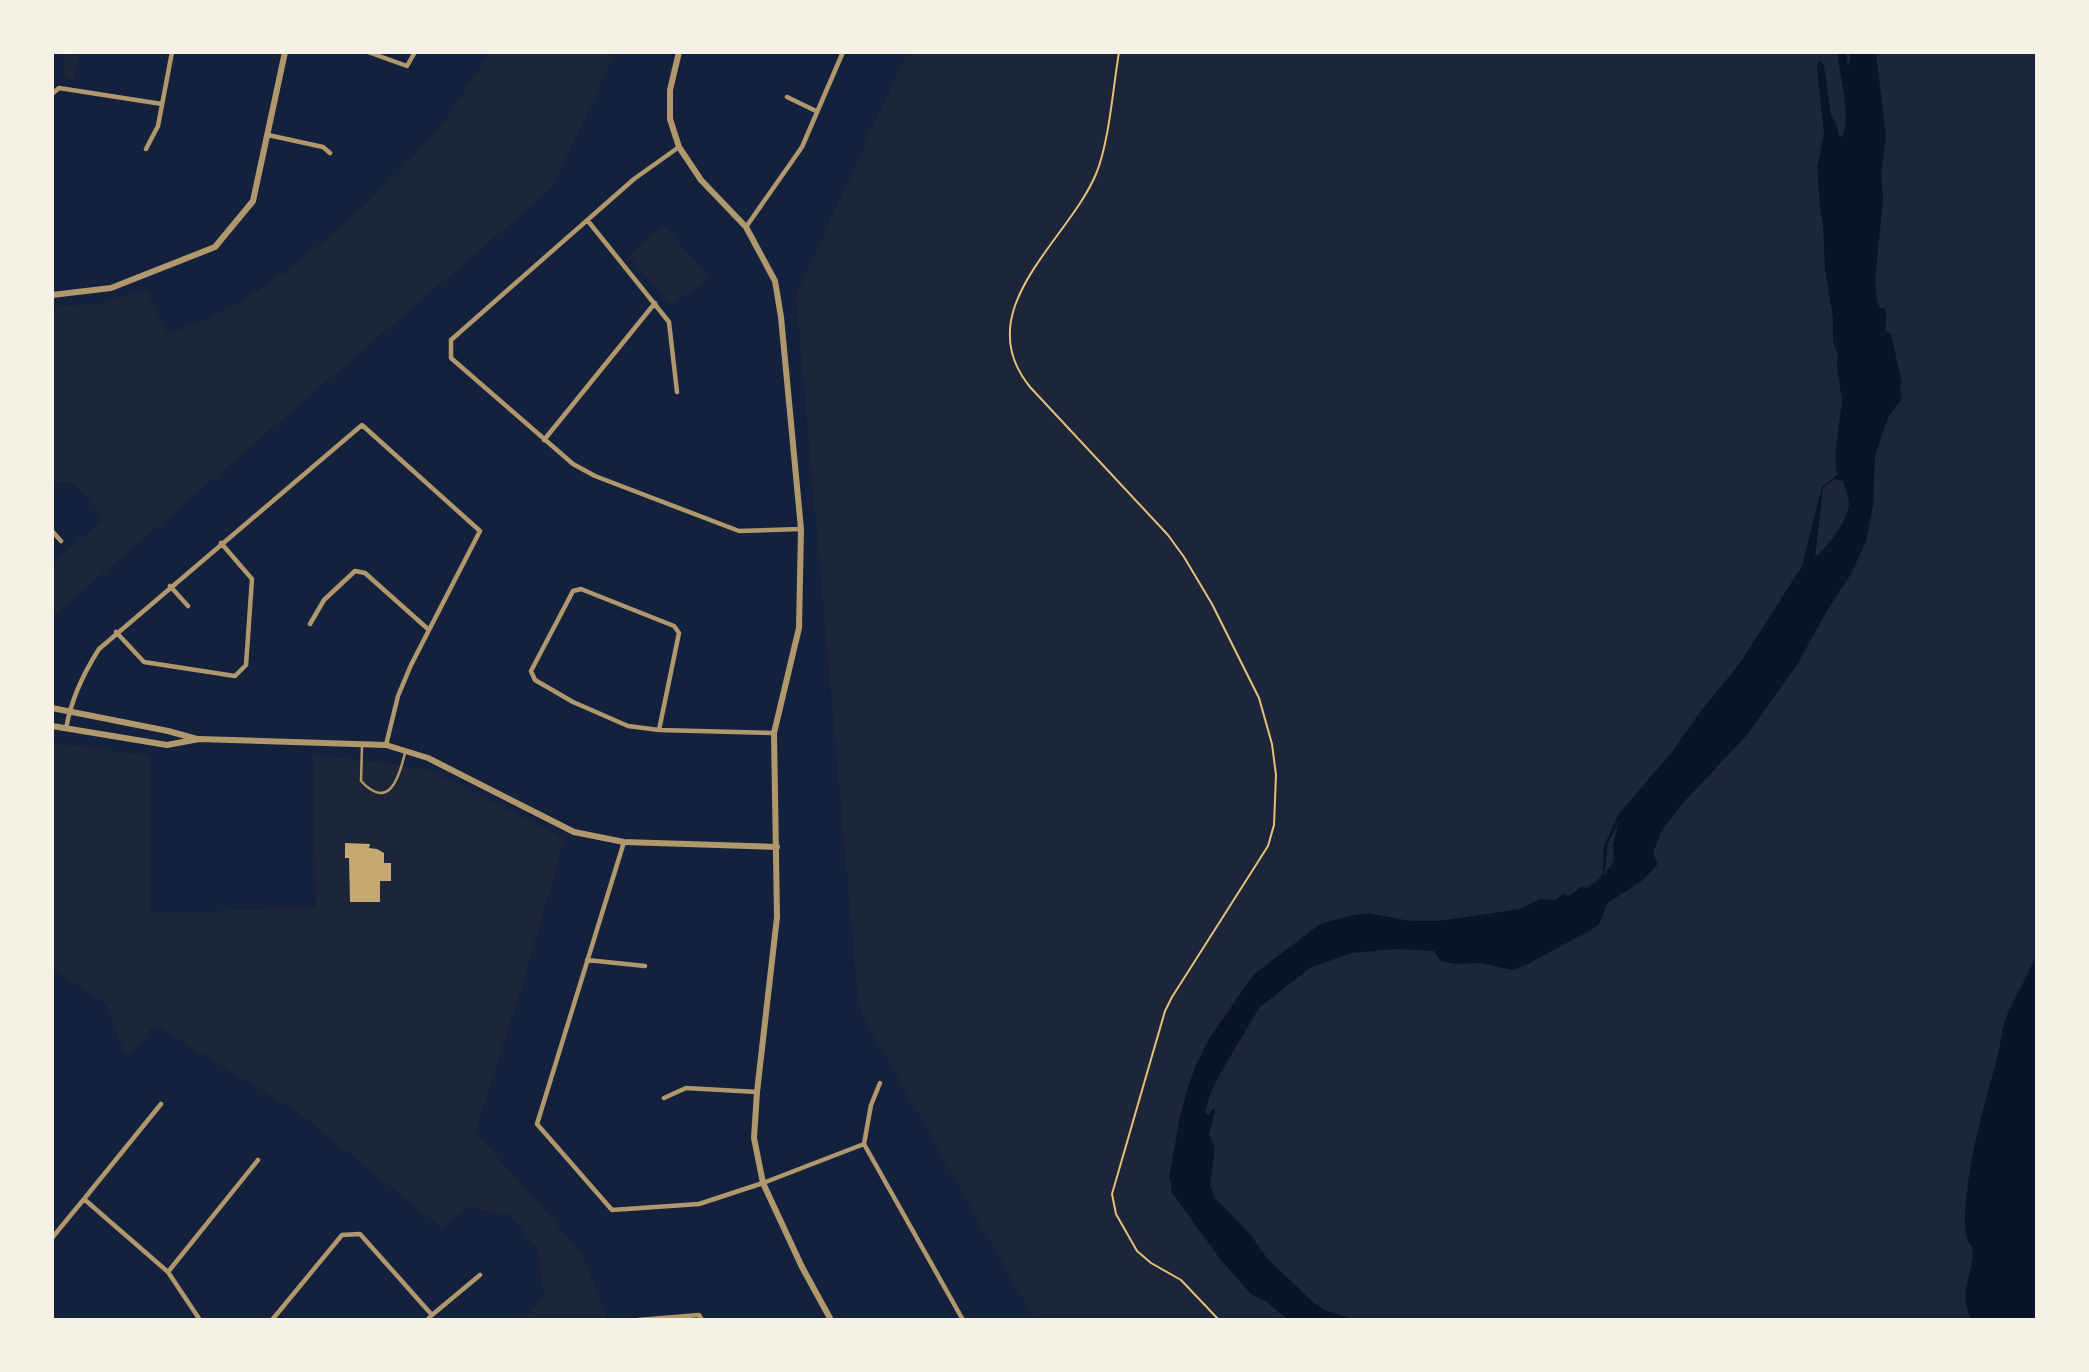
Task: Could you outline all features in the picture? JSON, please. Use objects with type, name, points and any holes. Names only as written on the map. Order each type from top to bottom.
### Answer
[{"type":"street","points":[[146,149],[158,126],[173,52]]},
{"type":"street","points":[[52,295],[111,288],[215,247],[253,201],[285,52]]},
{"type":"street","points":[[368,52],[407,66],[415,52]]},
{"type":"street","points":[[679,52],[670,90],[670,119],[679,147],[701,180],[746,227],[775,281],[781,317],[801,529],[799,628],[774,733],[777,917],[754,1138],[763,1183],[802,1267],[831,1320]]},
{"type":"street","points":[[746,227],[802,147],[843,52]]},
{"type":"street","points":[[52,94],[59,88],[162,104]]},
{"type":"street","points":[[787,97],[816,111]]},
{"type":"street","points":[[268,135],[323,147],[330,153]]},
{"type":"street","points":[[679,147],[634,179],[451,340],[451,358],[573,464],[595,476],[739,531],[801,529]]},
{"type":"street","points":[[588,221],[669,322],[677,392]]},
{"type":"street","points":[[544,440],[655,303]]},
{"type":"street","points":[[66,729],[69,711],[88,666],[99,649],[362,425],[480,531],[398,696],[386,745]]},
{"type":"street","points":[[52,531],[61,541]]},
{"type":"street","points":[[116,632],[144,663],[235,676],[246,665],[252,579],[221,543]]},
{"type":"street","points":[[310,624],[324,600],[355,571],[365,573],[429,630]]},
{"type":"street","points":[[170,586],[188,606]]},
{"type":"street","points":[[659,730],[679,634],[674,625],[581,589],[573,591],[531,671],[535,680],[573,702],[628,726],[659,730],[774,733]]},
{"type":"street","points":[[52,708],[198,739]]},
{"type":"street","points":[[52,726],[167,745],[198,739],[386,745],[428,758],[574,832],[624,842],[777,847]]},
{"type":"street","points":[[624,842],[537,1124],[612,1210],[699,1204],[763,1183],[864,1144]]},
{"type":"street","points":[[587,960],[645,966]]},
{"type":"street","points":[[880,1083],[871,1105],[864,1144],[963,1320]]},
{"type":"street","points":[[664,1098],[686,1088],[757,1092]]},
{"type":"street","points":[[52,1238],[160,1104]]},
{"type":"street","points":[[168,1272],[258,1160]]},
{"type":"street","points":[[84,1199],[168,1272],[201,1320]]},
{"type":"street","points":[[272,1320],[342,1235],[360,1234],[432,1315]]},
{"type":"street","points":[[427,1320],[481,1275]]},
{"type":"street","points":[[638,1320],[699,1315],[702,1320]]},
{"type":"lane","points":[[363,743],[361,780],[371,791],[383,793],[393,788],[399,779],[406,750]]},
{"type":"path","points":[[1119,52],[1103,149],[1096,174],[1022,291],[1011,315],[1010,343],[1023,379],[1084,448],[1168,535],[1184,557],[1255,689],[1272,744],[1276,794],[1271,838],[1165,1011],[1112,1194],[1116,1214],[1137,1251],[1151,1263],[1181,1280],[1219,1320]]},
{"type":"shaded area","points":[[490,52],[615,53],[552,188],[53,616],[53,563],[105,518],[71,482],[53,483],[53,307],[103,303],[146,290],[168,334],[203,321],[247,298],[288,270],[354,216],[403,169],[445,121]]},
{"type":"shaded area","points":[[65,53],[79,53],[73,81],[63,75]]},
{"type":"shaded area","points":[[907,53],[2036,53],[2036,1040],[2013,1319],[1034,1319],[861,1012],[858,998],[796,295]]},
{"type":"shaded area","points":[[1838,53],[1846,53],[1848,68],[1851,53],[1876,53],[1886,136],[1881,173],[1883,200],[1875,281],[1877,301],[1880,308],[1885,308],[1885,330],[1891,334],[1902,383],[1900,401],[1888,418],[1875,456],[1873,506],[1866,541],[1851,574],[1798,663],[1747,735],[1683,803],[1662,830],[1653,853],[1658,864],[1643,880],[1608,903],[1598,926],[1513,970],[1480,963],[1456,964],[1441,961],[1434,951],[1396,949],[1351,953],[1310,968],[1259,1008],[1220,1074],[1205,1112],[1208,1115],[1214,1108],[1215,1113],[1209,1134],[1215,1148],[1210,1185],[1215,1198],[1250,1234],[1267,1258],[1314,1303],[1324,1310],[1353,1319],[1288,1319],[1251,1294],[1220,1259],[1171,1191],[1169,1178],[1180,1116],[1196,1065],[1209,1039],[1253,975],[1320,924],[1368,913],[1410,921],[1439,921],[1520,909],[1540,899],[1555,900],[1563,894],[1569,896],[1599,879],[1603,873],[1604,846],[1618,815],[1672,752],[1740,663],[1802,566],[1822,487],[1837,475],[1835,456],[1842,400],[1825,269],[1817,168],[1824,133],[1817,64],[1821,61],[1824,66],[1831,115],[1839,136],[1842,137],[1846,117]],"holes":[[[1834,479],[1843,481],[1849,501],[1848,511],[1836,533],[1815,557],[1823,488]],[[1619,821],[1613,844],[1614,861],[1604,875],[1608,843]]]},
{"type":"shaded area","points":[[663,225],[711,278],[671,305],[629,256]]},
{"type":"shaded area","points":[[53,743],[150,756],[149,913],[316,908],[313,754],[419,768],[449,779],[565,838],[475,1132],[581,1252],[607,1318],[524,1319],[544,1297],[538,1248],[509,1215],[467,1207],[442,1228],[298,1112],[154,1025],[129,1055],[123,1050],[106,1004],[53,969]]},
{"type":"shaded area","points":[[2036,956],[2036,1319],[1972,1319],[1965,1295],[1973,1253],[1965,1224],[1971,1164],[2004,1023]]},
{"type":"building","points":[[345,843],[370,844],[369,848],[384,853],[384,863],[391,863],[391,881],[380,881],[380,902],[350,902],[349,858],[345,858]]}]
